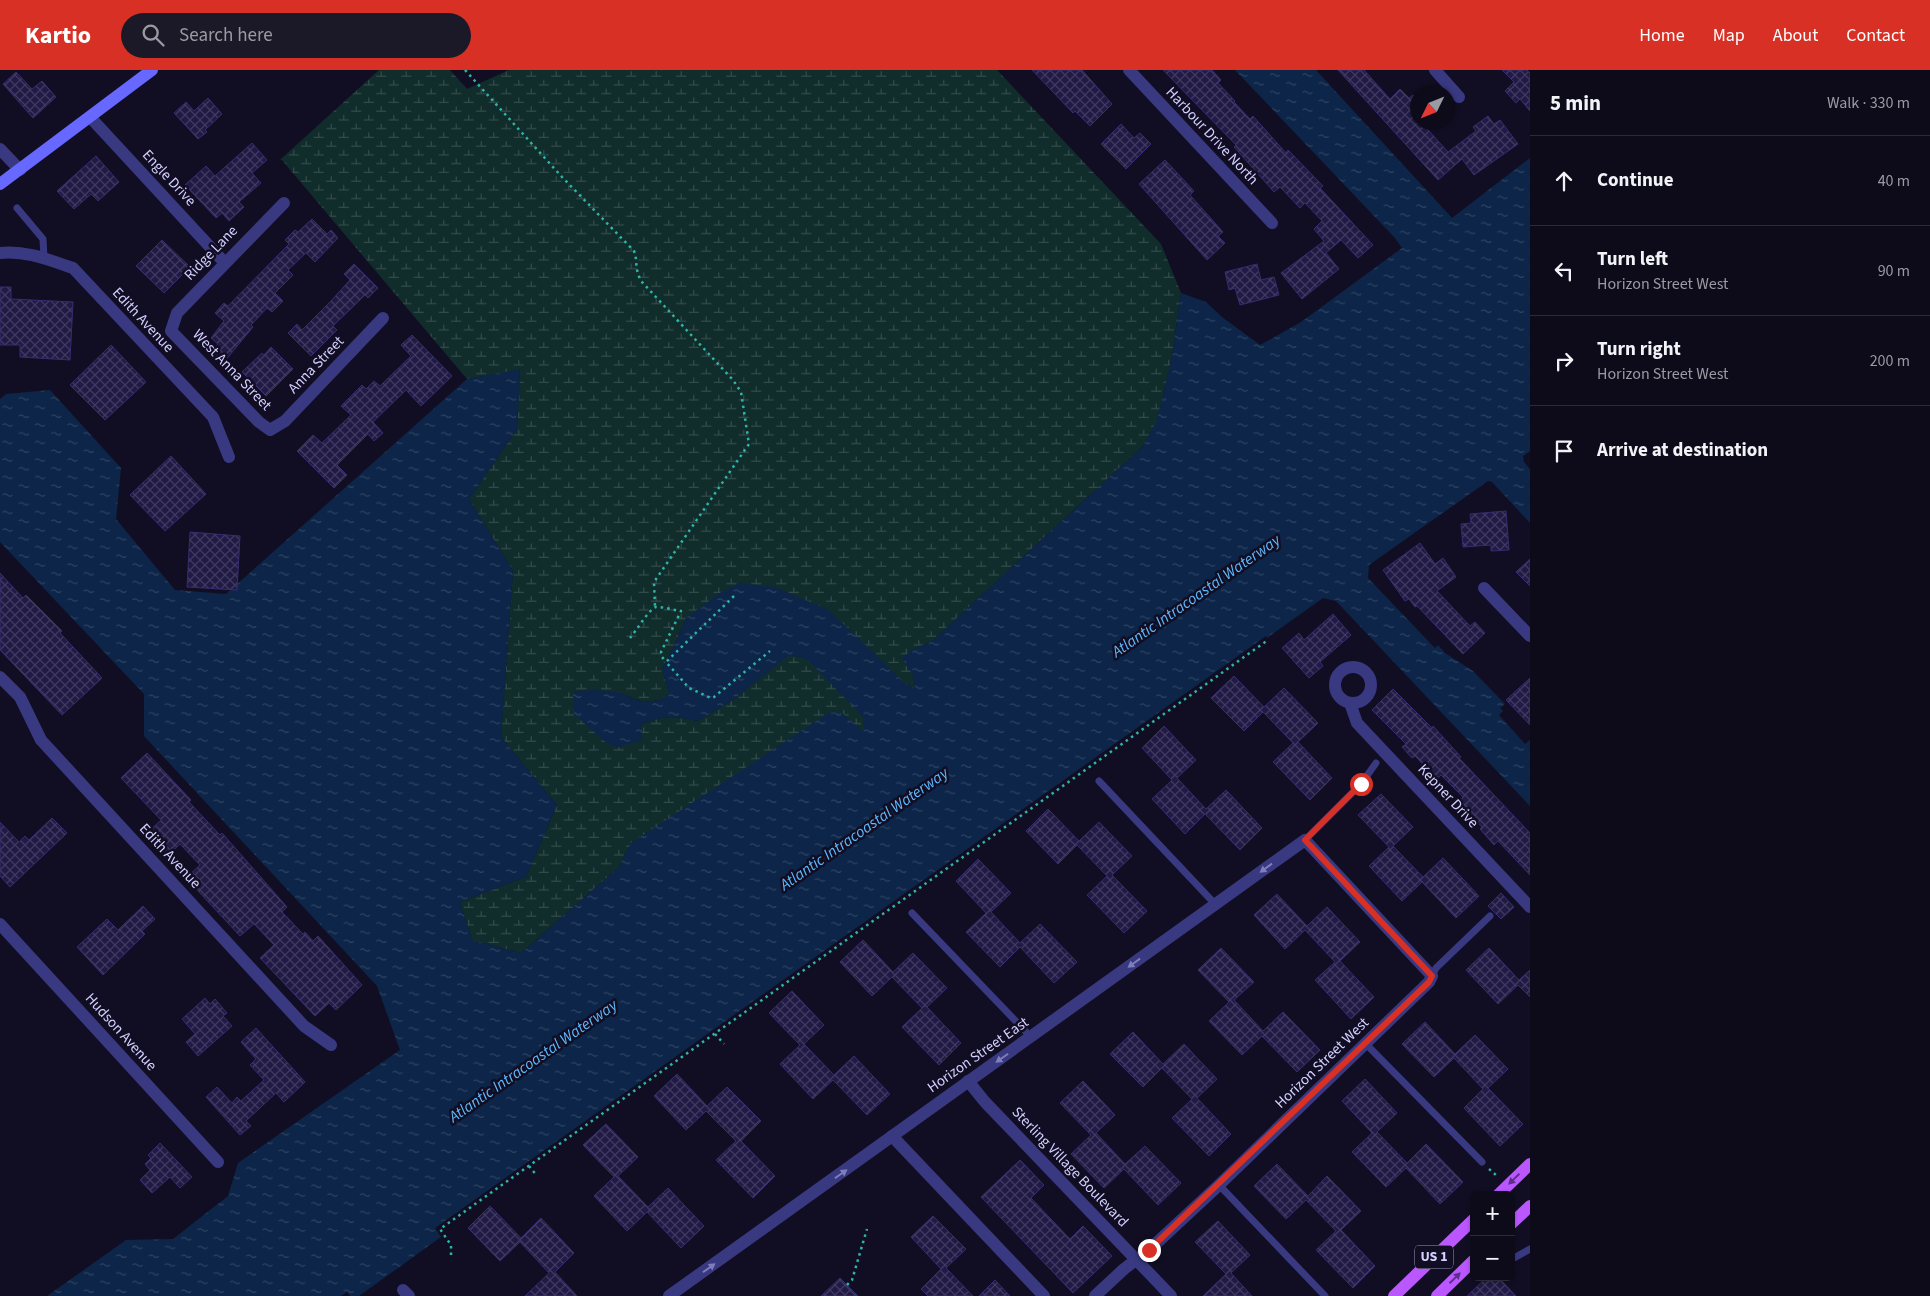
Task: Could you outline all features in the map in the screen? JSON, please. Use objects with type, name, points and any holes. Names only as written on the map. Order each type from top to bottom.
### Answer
[{"type":"main road","points":[[0,184],[152,70]]},
{"type":"main road","points":[[1502,1191],[1530,1164]]},
{"type":"main road","points":[[1515,1221],[1527,1213]]},
{"type":"main road","name":"US 1","points":[[1394,1296],[1470,1223]]},
{"type":"main road","name":"US 1","points":[[1437,1296],[1470,1264]]},
{"type":"street","name":"Harbour Drive North","points":[[1129,70],[1272,223]]},
{"type":"street","points":[[1435,70],[1460,97]]},
{"type":"street","name":"Engle Drive","points":[[90,117],[224,262]]},
{"type":"street","points":[[0,149],[20,170]]},
{"type":"street","name":"Ridge Lane","points":[[172,331],[177,312],[284,202]]},
{"type":"street","name":"Edith Avenue","points":[[0,253],[13,251],[44,258],[73,268],[213,418],[229,457]]},
{"type":"street","name":"Anna Street","points":[[270,430],[284,422],[383,318]]},
{"type":"street","name":"West Anna Street","points":[[172,331],[258,422],[270,430]]},
{"type":"street","points":[[1484,588],[1530,636]]},
{"type":"street","name":"Edith Avenue","points":[[0,677],[20,697],[41,740],[304,1026],[331,1045]]},
{"type":"street","name":"Kepner Drive","points":[[1350,702],[1357,723],[1530,906]]},
{"type":"street","points":[[1305,840],[1432,976]]},
{"type":"street","name":"Horizon Street East","points":[[669,1296],[1305,840]]},
{"type":"street","name":"Hudson Avenue","points":[[0,924],[218,1162]]},
{"type":"street","name":"Horizon Street West","points":[[1095,1296],[1124,1269],[1149,1250],[1218,1185],[1429,982],[1432,976]]},
{"type":"street","name":"Sterling Village Boulevard","points":[[968,1081],[985,1102],[1171,1296]]},
{"type":"street","points":[[892,1136],[1044,1296]]},
{"type":"lane","points":[[16,208],[44,239],[44,258]]},
{"type":"lane","points":[[1305,840],[1361,784],[1376,763]]},
{"type":"lane","points":[[1098,781],[1215,904]]},
{"type":"lane","points":[[912,913],[1031,1037]]},
{"type":"lane","points":[[1432,976],[1436,968],[1490,916]]},
{"type":"lane","points":[[1366,1043],[1482,1162]]},
{"type":"lane","points":[[1218,1185],[1325,1296]]},
{"type":"lane","points":[[1515,1257],[1530,1249]]},
{"type":"path","points":[[465,70],[562,177],[634,251],[636,256],[636,272],[640,281],[733,380],[741,392],[749,444],[654,582],[655,607]]},
{"type":"path","points":[[666,662],[734,596]]},
{"type":"path","points":[[630,638],[643,623],[650,609],[655,607],[681,611],[662,652],[662,657],[689,688],[711,698],[770,651]]},
{"type":"path","points":[[451,1255],[451,1245],[440,1229],[1268,640]]},
{"type":"path","points":[[715,1034],[724,1044]]},
{"type":"path","points":[[529,1166],[537,1176]]},
{"type":"path","points":[[847,1285],[852,1280],[867,1230]]},
{"type":"green space","points":[[379,70],[450,70],[467,89],[509,70],[997,70],[1161,244],[1181,293],[1172,356],[1157,421],[1143,446],[932,641],[912,650],[903,658],[913,675],[915,688],[686,618],[662,669],[669,693],[661,700],[643,702],[617,692],[642,724],[670,717],[698,721],[734,699],[788,655],[802,657],[811,662],[840,691],[864,717],[864,733],[842,713],[631,843],[619,867],[521,953],[472,940],[460,902],[526,877],[557,805],[501,737],[513,571],[469,499],[517,429],[520,370],[467,379],[281,159]]},
{"type":"water","name":"Atlantic Intracoastal Waterway","points":[[1235,70],[1316,70],[1452,218],[1530,158],[1530,451],[1523,456],[1524,462],[1530,469],[1530,523],[1492,482],[1488,481],[1369,565],[1368,578],[1435,648],[1438,645],[1445,653],[1473,671],[1505,704],[1500,708],[1503,711],[1499,715],[1525,744],[1530,740],[1530,806],[1336,601],[1323,598],[1267,638],[1266,636],[435,1228],[441,1237],[359,1296],[350,1296],[347,1292],[341,1296],[47,1296],[126,1240],[173,1239],[228,1196],[238,1163],[400,1050],[377,986],[144,736],[144,694],[0,542],[0,399],[6,394],[50,390],[121,468],[116,519],[175,590],[226,594],[467,379],[520,369],[517,429],[469,499],[513,571],[501,737],[557,805],[526,877],[460,902],[472,940],[521,953],[619,867],[631,843],[830,712],[842,713],[864,732],[863,717],[811,663],[802,657],[788,656],[734,699],[698,721],[670,717],[650,721],[642,724],[642,740],[617,748],[604,741],[574,714],[573,691],[597,690],[617,692],[642,702],[661,700],[669,693],[662,669],[686,618],[721,592],[740,583],[775,587],[829,610],[906,684],[915,688],[913,675],[902,658],[912,650],[932,641],[1143,446],[1157,420],[1172,356],[1181,293],[1206,302],[1222,317],[1260,345],[1301,322],[1402,248],[1395,238]]},
{"type":"building","points":[[1032,70],[1082,70],[1112,104],[1090,126],[1075,111],[1073,113]]},
{"type":"building","points":[[1163,70],[1212,70],[1221,80],[1218,83],[1234,102],[1250,119],[1253,116],[1286,153],[1288,150],[1323,186],[1320,188],[1373,245],[1358,258],[1341,240],[1326,253],[1339,269],[1302,299],[1281,273],[1324,241],[1314,229],[1322,221],[1305,203],[1300,208],[1280,187],[1274,192],[1234,147],[1236,145]]},
{"type":"building","points":[[1338,70],[1364,70],[1390,99],[1400,89],[1410,97],[1410,130],[1428,130],[1448,152],[1476,131],[1473,127],[1488,116],[1494,124],[1500,120],[1518,144],[1474,175],[1462,159],[1438,180]]},
{"type":"building","points":[[1502,70],[1527,70],[1530,73],[1530,111],[1520,99],[1516,103],[1505,91],[1514,82]]},
{"type":"building","points":[[16,72],[32,89],[42,81],[56,97],[33,118],[3,84]]},
{"type":"building","points":[[208,98],[222,114],[205,130],[207,132],[198,139],[174,113],[186,102],[194,111]]},
{"type":"building","points":[[1121,124],[1134,138],[1140,133],[1151,144],[1126,169],[1101,144]]},
{"type":"building","points":[[252,143],[267,160],[252,173],[261,183],[239,202],[244,207],[229,221],[222,213],[216,218],[185,185],[206,166],[215,176]]},
{"type":"building","points":[[96,156],[119,182],[98,201],[91,194],[74,209],[57,191]]},
{"type":"building","points":[[1165,160],[1194,191],[1190,195],[1223,232],[1218,236],[1225,243],[1207,260],[1139,184]]},
{"type":"building","points":[[312,219],[327,234],[331,230],[338,238],[315,262],[306,253],[288,270],[293,275],[275,293],[283,301],[272,312],[267,308],[251,325],[253,327],[224,362],[212,351],[218,344],[211,338],[224,321],[215,313],[224,303],[228,306],[289,244],[285,240],[295,230],[298,232]]},
{"type":"building","points":[[162,240],[190,267],[164,293],[136,266]]},
{"type":"building","points":[[354,264],[378,288],[368,298],[365,295],[333,326],[337,330],[311,356],[288,333],[297,324],[302,330],[330,302],[350,280],[344,274]]},
{"type":"building","points":[[1257,264],[1261,280],[1274,277],[1279,295],[1240,305],[1235,288],[1229,290],[1225,272]]},
{"type":"building","points":[[0,287],[11,287],[11,299],[73,302],[70,360],[20,357],[20,345],[0,345]]},
{"type":"building","points":[[412,335],[452,376],[421,406],[406,390],[373,422],[383,433],[374,441],[368,434],[337,465],[347,475],[334,488],[297,451],[313,435],[322,443],[351,415],[341,406],[362,385],[366,389],[374,381],[380,386],[411,356],[401,345]]},
{"type":"building","points":[[111,345],[146,382],[105,420],[70,385]]},
{"type":"building","points":[[271,347],[293,369],[266,396],[242,372]]},
{"type":"building","points":[[171,456],[206,494],[165,531],[130,495]]},
{"type":"building","points":[[1506,511],[1509,550],[1491,551],[1491,545],[1463,547],[1461,524],[1471,523],[1470,514]]},
{"type":"building","points":[[190,532],[240,536],[237,590],[187,587]]},
{"type":"building","points":[[1420,543],[1435,564],[1443,558],[1456,577],[1437,591],[1470,626],[1475,622],[1485,633],[1463,654],[1417,606],[1415,607],[1409,599],[1405,601],[1383,570]]},
{"type":"building","points":[[1530,559],[1530,586],[1516,572]]},
{"type":"building","points":[[0,573],[23,598],[26,595],[62,631],[60,633],[102,678],[62,715],[0,650]]},
{"type":"building","points":[[1333,614],[1351,635],[1320,662],[1323,666],[1309,678],[1282,648],[1299,633],[1304,640]]},
{"type":"building","points":[[1234,676],[1264,707],[1284,688],[1318,723],[1298,742],[1332,778],[1310,800],[1273,762],[1293,743],[1263,712],[1244,731],[1211,698]]},
{"type":"building","points":[[1530,678],[1530,725],[1506,700]]},
{"type":"building","points":[[1393,689],[1432,728],[1433,726],[1461,757],[1459,758],[1530,833],[1530,875],[1498,841],[1494,845],[1480,829],[1482,827],[1458,802],[1463,797],[1441,775],[1437,779],[1415,756],[1412,758],[1402,747],[1406,744],[1372,710]]},
{"type":"building","points":[[1164,726],[1196,760],[1177,778],[1206,809],[1226,790],[1262,828],[1240,850],[1205,814],[1185,834],[1152,799],[1172,780],[1142,748]]},
{"type":"building","points":[[147,753],[191,800],[189,802],[220,835],[222,833],[287,907],[282,912],[303,934],[305,932],[313,941],[318,936],[362,985],[336,1010],[329,1003],[315,1016],[260,958],[274,945],[254,924],[240,936],[186,878],[200,865],[180,844],[166,857],[145,835],[161,820],[121,778]]},
{"type":"building","points":[[1381,794],[1413,827],[1393,846],[1423,877],[1443,858],[1479,896],[1456,918],[1422,882],[1402,901],[1369,866],[1389,847],[1358,815]]},
{"type":"building","points":[[1048,809],[1079,841],[1099,822],[1132,856],[1112,875],[1147,911],[1124,933],[1087,895],[1107,876],[1077,845],[1058,864],[1026,831]]},
{"type":"building","points":[[52,818],[67,833],[10,887],[0,876],[0,822],[19,842],[25,836],[29,840]]},
{"type":"building","points":[[978,859],[1011,893],[991,912],[1020,943],[1040,924],[1077,962],[1054,983],[1020,947],[1000,967],[966,932],[986,913],[956,881]]},
{"type":"building","points":[[1501,893],[1514,907],[1501,919],[1488,906]]},
{"type":"building","points":[[1277,894],[1307,926],[1327,907],[1360,942],[1340,961],[1374,997],[1351,1019],[1315,980],[1335,962],[1305,930],[1285,949],[1254,915]]},
{"type":"building","points":[[143,906],[155,919],[142,931],[145,934],[103,975],[77,947],[107,919],[118,930]]},
{"type":"building","points":[[863,940],[893,972],[913,953],[947,988],[927,1007],[961,1043],[939,1065],[902,1027],[922,1008],[892,977],[872,996],[840,962]]},
{"type":"building","points":[[1221,948],[1254,982],[1234,1000],[1263,1031],[1283,1012],[1320,1050],[1297,1072],[1262,1036],[1242,1055],[1209,1021],[1229,1002],[1198,970]]},
{"type":"building","points":[[1489,948],[1519,980],[1530,970],[1530,997],[1518,985],[1498,1004],[1466,970]]},
{"type":"building","points":[[792,991],[824,1025],[804,1044],[834,1075],[854,1056],[890,1094],[867,1115],[833,1080],[813,1099],[780,1064],[800,1045],[769,1013]]},
{"type":"building","points":[[205,998],[210,1004],[215,999],[227,1013],[223,1016],[232,1026],[198,1056],[186,1042],[195,1034],[182,1019]]},
{"type":"building","points":[[1425,1022],[1455,1054],[1475,1035],[1508,1069],[1488,1088],[1523,1124],[1500,1146],[1464,1108],[1483,1089],[1454,1058],[1434,1077],[1402,1044]]},
{"type":"building","points":[[256,1028],[305,1082],[284,1102],[276,1093],[246,1121],[251,1126],[240,1135],[206,1097],[217,1087],[232,1103],[237,1097],[241,1101],[264,1080],[250,1065],[256,1059],[241,1042]]},
{"type":"building","points":[[1133,1032],[1163,1064],[1184,1044],[1217,1079],[1197,1098],[1231,1134],[1209,1156],[1172,1118],[1192,1099],[1162,1068],[1143,1087],[1110,1054]]},
{"type":"building","points":[[677,1074],[707,1106],[727,1087],[761,1121],[741,1141],[775,1176],[753,1198],[716,1160],[736,1141],[706,1111],[686,1130],[654,1096]]},
{"type":"building","points":[[1365,1079],[1397,1113],[1377,1132],[1407,1163],[1426,1144],[1463,1182],[1440,1204],[1406,1168],[1386,1187],[1352,1152],[1372,1133],[1342,1101]]},
{"type":"building","points":[[1083,1081],[1115,1115],[1096,1133],[1125,1164],[1145,1146],[1181,1183],[1158,1205],[1124,1169],[1104,1188],[1071,1154],[1091,1135],[1060,1103]]},
{"type":"building","points":[[606,1124],[638,1157],[618,1176],[648,1207],[668,1188],[704,1226],[681,1248],[647,1212],[627,1231],[594,1196],[614,1177],[583,1145]]},
{"type":"building","points":[[160,1143],[192,1177],[180,1188],[170,1177],[152,1193],[140,1180],[150,1170],[145,1164],[151,1158],[148,1155]]},
{"type":"building","points":[[1020,1160],[1044,1185],[1031,1198],[1070,1239],[1083,1226],[1112,1256],[1073,1293],[981,1197]]},
{"type":"building","points":[[1277,1164],[1308,1196],[1327,1176],[1361,1211],[1341,1230],[1375,1266],[1353,1288],[1316,1250],[1336,1231],[1306,1200],[1286,1219],[1254,1186]]},
{"type":"building","points":[[490,1206],[521,1238],[541,1218],[574,1253],[555,1272],[577,1296],[525,1296],[549,1273],[520,1242],[500,1261],[468,1228]]},
{"type":"building","points":[[933,1216],[966,1249],[946,1268],[973,1296],[928,1296],[921,1289],[941,1269],[911,1237]]},
{"type":"building","points":[[1218,1221],[1250,1255],[1231,1273],[1252,1296],[1203,1296],[1226,1274],[1195,1242]]},
{"type":"building","points":[[840,1278],[858,1296],[821,1296]]},
{"type":"building","points":[[995,1280],[1010,1296],[979,1296]]},
{"type":"building","points":[[1483,1281],[1502,1281],[1516,1296],[1467,1296]]},
{"type":"route","points":[[1149,1250],[1429,982],[1432,976],[1305,840],[1361,784]]}]
